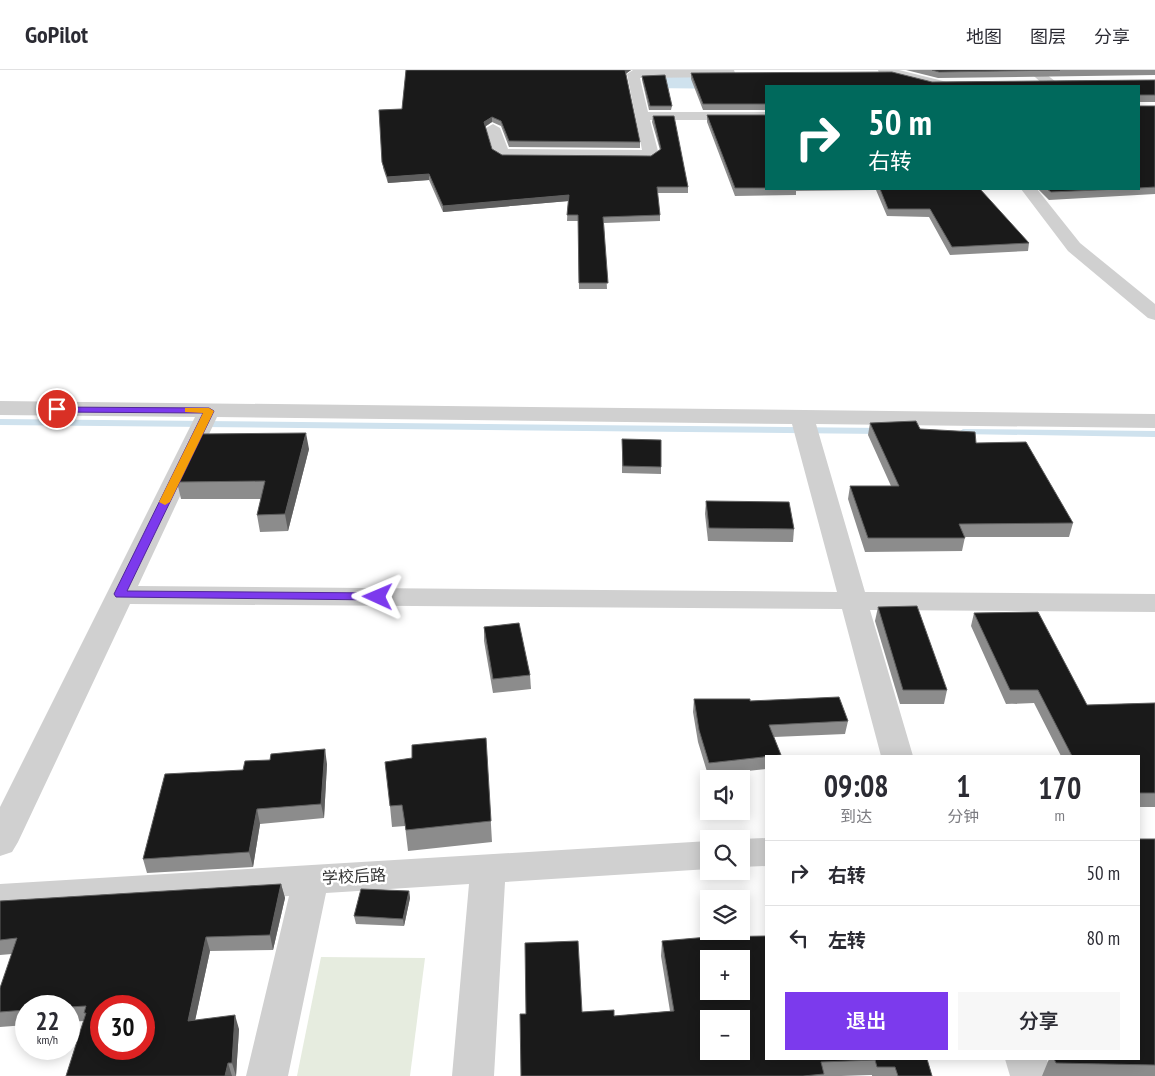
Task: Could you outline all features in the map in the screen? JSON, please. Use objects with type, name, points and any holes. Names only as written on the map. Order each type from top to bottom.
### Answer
[{"type":"street","points":[[866,72],[887,71],[946,85]]},
{"type":"street","points":[[493,128],[502,154],[651,155],[633,74],[740,73]]},
{"type":"street","points":[[1031,76],[1054,82]]},
{"type":"street","points":[[642,116],[765,116]]},
{"type":"street","points":[[1030,190],[1074,247],[1155,314]]},
{"type":"street","points":[[0,408],[205,420],[804,426],[1155,421]]},
{"type":"street","points":[[0,842],[205,420]]},
{"type":"street","points":[[804,426],[897,755]]},
{"type":"street","points":[[120,594],[1155,603]]},
{"type":"street","points":[[750,853],[765,852]]},
{"type":"street","name":"学校后路","points":[[0,899],[700,856]]},
{"type":"street","points":[[473,1076],[488,868]]},
{"type":"street","points":[[267,1076],[311,879]]},
{"type":"street","points":[[1026,1060],[1031,1076]]},
{"type":"shaded area","points":[[321,957],[425,958],[410,1076],[297,1076]]},
{"type":"water","points":[[645,75],[735,75],[741,89],[648,88]]},
{"type":"building","points":[[406,70],[625,70],[640,142],[509,141],[501,121],[492,117],[484,122],[492,149],[502,155],[651,156],[661,149],[653,116],[674,116],[688,187],[657,187],[660,215],[603,217],[608,283],[579,283],[578,215],[567,215],[569,195],[443,206],[429,174],[387,177],[382,162],[379,110],[402,109]]},
{"type":"building","points":[[932,70],[1060,70],[939,72]]},
{"type":"building","points":[[892,72],[932,82],[1155,80],[1155,95],[1140,95],[1140,85],[765,85],[765,104],[703,104],[691,73]]},
{"type":"building","points":[[665,75],[672,106],[650,106],[642,76]]},
{"type":"building","points":[[1140,106],[1155,106],[1155,187],[1140,188]]},
{"type":"building","points":[[707,115],[765,115],[765,188],[735,188]]},
{"type":"building","points":[[880,190],[981,190],[1029,243],[952,247],[930,209],[888,209]]},
{"type":"building","points":[[1048,190],[1097,190],[1051,192]]},
{"type":"building","points":[[916,421],[920,429],[975,432],[976,443],[1026,442],[1073,523],[959,524],[965,538],[868,538],[850,486],[899,486],[870,423]]},
{"type":"building","points":[[306,433],[285,514],[257,515],[265,481],[177,482],[200,434]]},
{"type":"building","points":[[622,439],[661,440],[661,467],[623,466]]},
{"type":"building","points":[[706,501],[789,502],[794,529],[709,528]]},
{"type":"building","points":[[917,606],[947,690],[903,690],[878,607]]},
{"type":"building","points":[[1038,612],[1087,705],[1155,703],[1155,793],[1140,793],[1140,755],[1071,755],[1038,690],[1010,690],[974,613]]},
{"type":"building","points":[[519,623],[530,675],[493,679],[484,627]]},
{"type":"building","points":[[839,697],[848,721],[769,725],[781,755],[765,755],[765,757],[709,763],[699,730],[694,699],[750,699],[750,701]]},
{"type":"building","points":[[486,738],[491,821],[406,830],[402,805],[390,806],[385,762],[412,758],[412,745]]},
{"type":"building","points":[[325,749],[321,804],[257,809],[249,852],[143,859],[165,774],[243,770],[245,761],[270,760],[271,754]]},
{"type":"building","points":[[1140,839],[1155,839],[1155,1065],[1056,1063],[1054,1060],[1140,1060]]},
{"type":"building","points":[[281,884],[270,935],[206,937],[188,1021],[235,1015],[232,1063],[228,1063],[225,1076],[66,1076],[71,1060],[80,1060],[80,1032],[86,1013],[84,1013],[86,1006],[80,1006],[80,995],[15,995],[15,1011],[0,1012],[0,988],[17,938],[0,940],[0,901]]},
{"type":"building","points":[[361,889],[409,891],[403,919],[354,916]]},
{"type":"building","points":[[750,936],[765,936],[765,1060],[875,1060],[821,1062],[824,1074],[803,1076],[521,1076],[520,1014],[526,1014],[525,943],[578,941],[582,1012],[614,1010],[614,1016],[674,1011],[662,941],[700,938],[700,940],[750,940]]},
{"type":"building","points":[[875,1060],[927,1060],[932,1076],[898,1076],[895,1067],[877,1067]]},
{"type":"waterway","points":[[0,422],[881,431]]},
{"type":"waterway","points":[[963,432],[1155,434]]},
{"type":"slow traffic","points":[[165,502],[209,411],[188,410]]},
{"type":"route","points":[[57,409],[209,411],[120,594],[378,597]]}]
